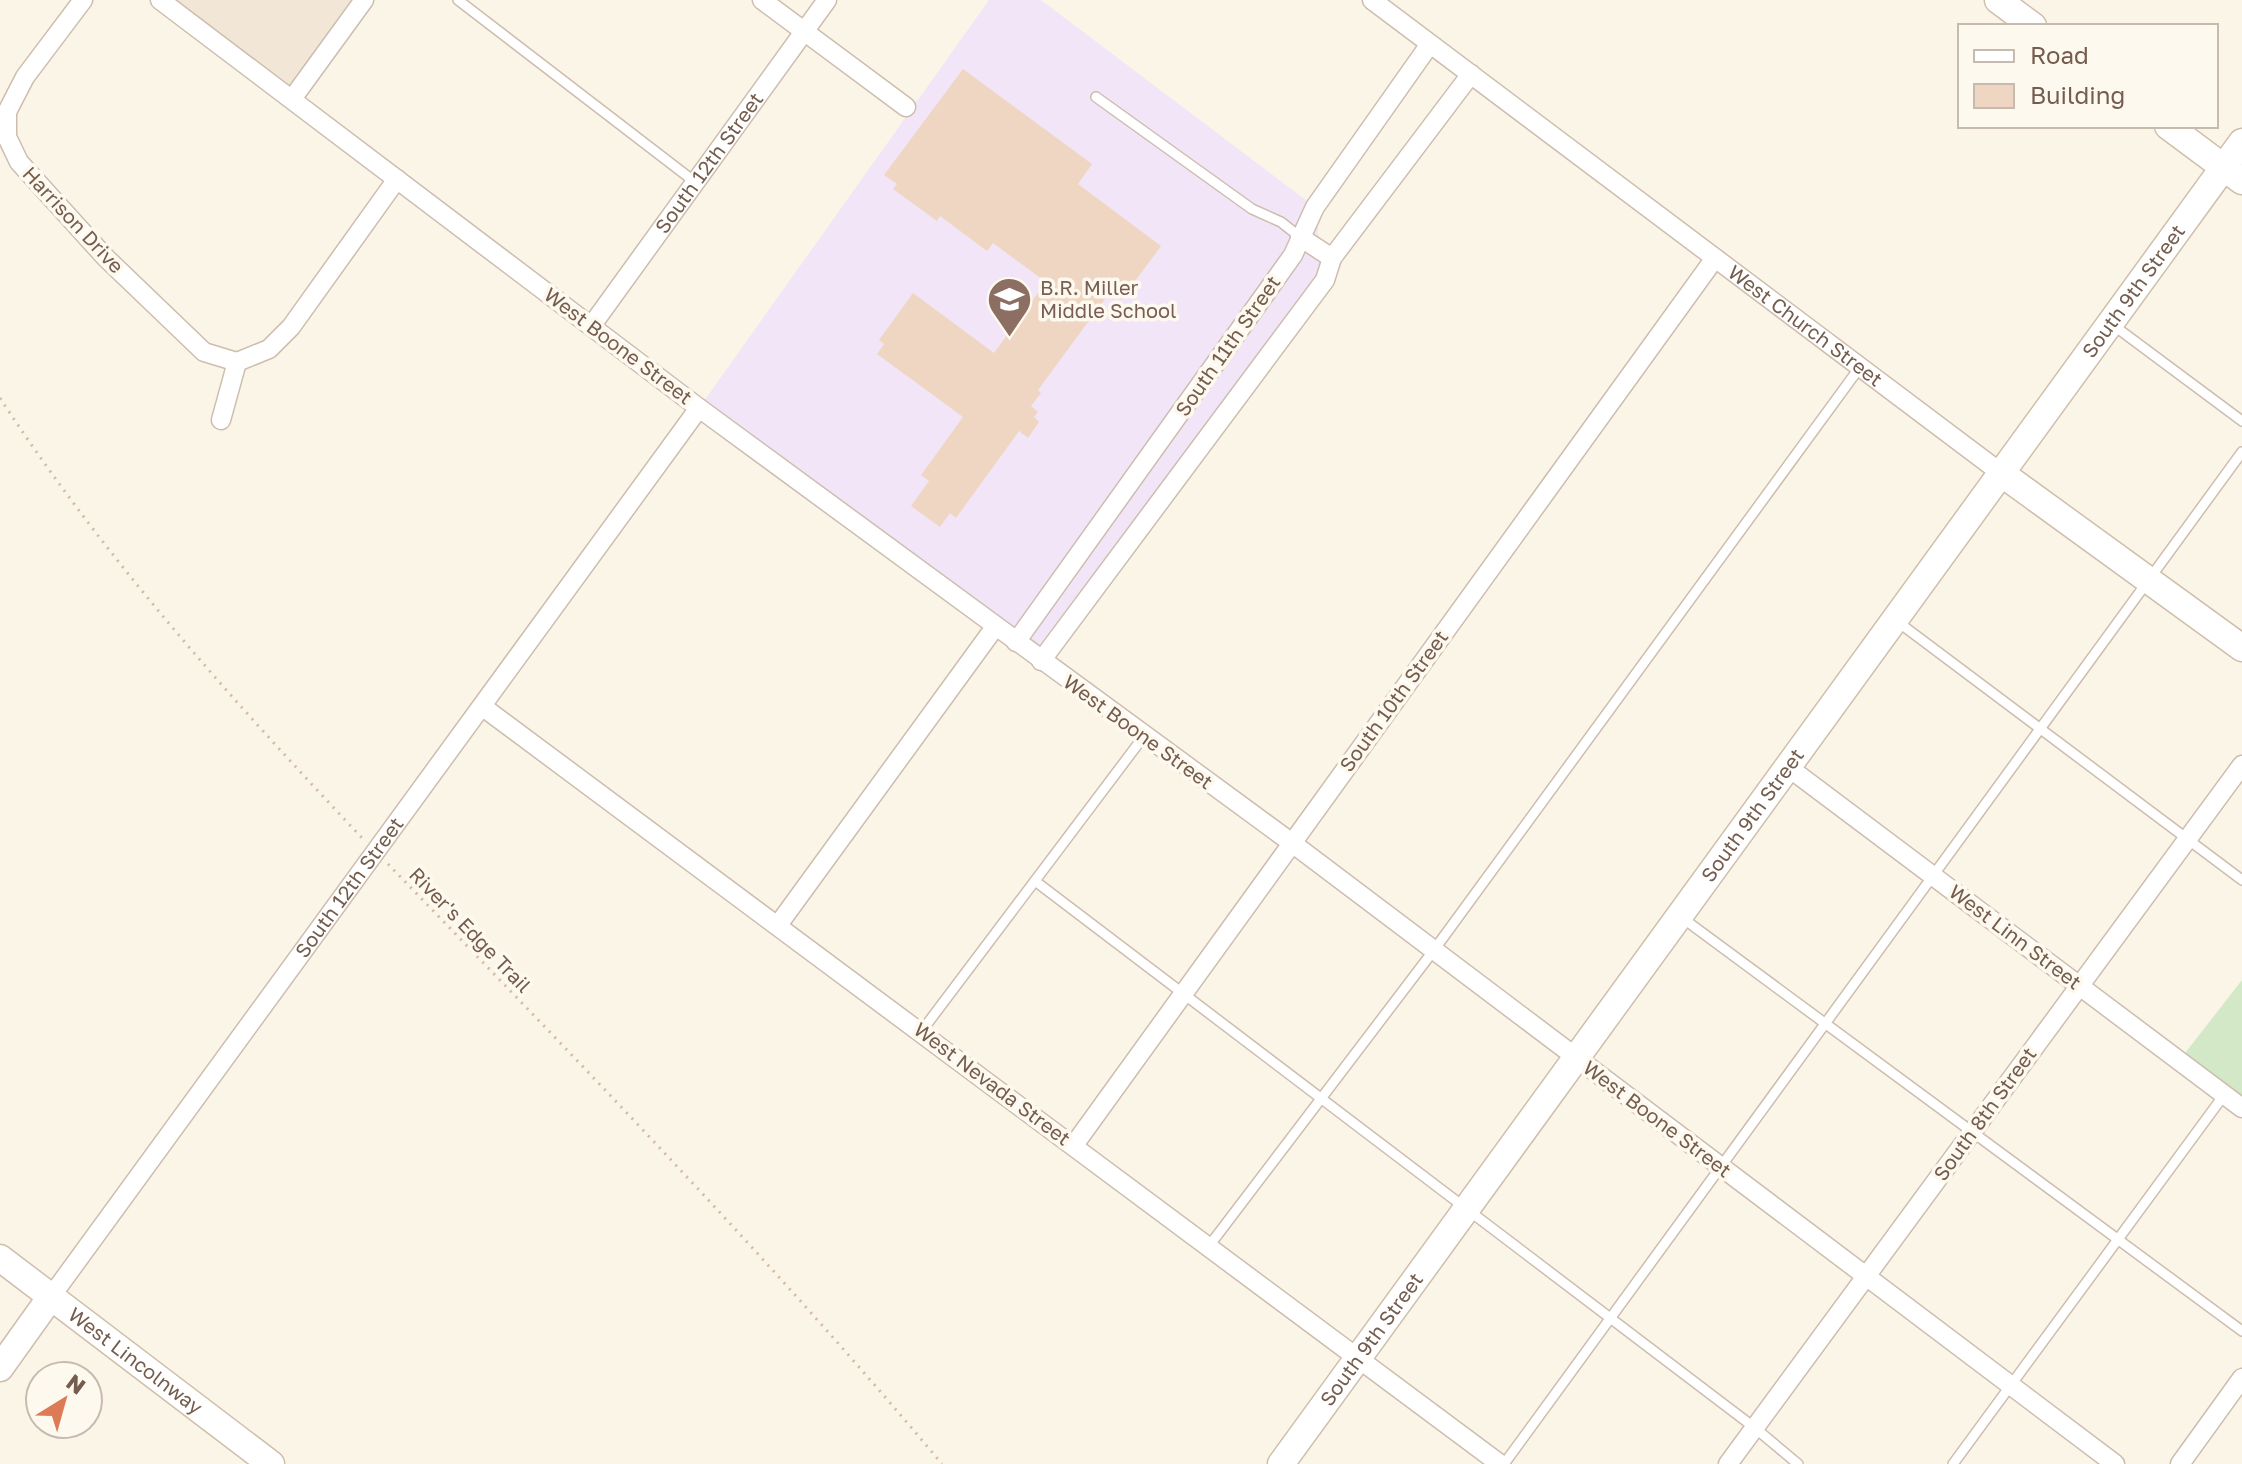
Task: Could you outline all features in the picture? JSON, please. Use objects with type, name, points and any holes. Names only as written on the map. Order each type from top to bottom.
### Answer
[{"type":"main road","points":[[1998,0],[2030,24]]},
{"type":"main road","points":[[2171,128],[2233,174]]},
{"type":"main road","name":"South 9th Street","points":[[1281,1464],[2110,323],[2233,174],[2242,142]]},
{"type":"main road","name":"West Church Street","points":[[2001,473],[2242,648]]},
{"type":"main road","name":"West Lincolnway","points":[[0,1258],[271,1464]]},
{"type":"main road","name":"South 12th Street","points":[[0,1368],[50,1298]]},
{"type":"street","name":"Harrison Drive","points":[[83,0],[25,77],[7,112],[7,137],[19,162],[106,258],[204,352],[237,362]]},
{"type":"street","name":"West Boone Street","points":[[160,0],[699,408],[1292,843],[2115,1464]]},
{"type":"street","points":[[292,99],[364,0]]},
{"type":"street","points":[[762,0],[906,107]]},
{"type":"street","name":"South 12th Street","points":[[592,325],[827,0]]},
{"type":"street","name":"West Church Street","points":[[1372,0],[2001,473]]},
{"type":"street","name":"South 11th Street","points":[[1016,642],[1293,255],[1315,207],[1430,44]]},
{"type":"street","name":"South 11th Street","points":[[1041,661],[1325,280],[1332,258],[1471,74]]},
{"type":"street","points":[[221,420],[237,362],[269,349],[291,327],[397,179]]},
{"type":"street","points":[[1300,237],[1332,258]]},
{"type":"street","name":"South 10th Street","points":[[1074,1145],[1715,258]]},
{"type":"street","name":"South 12th Street","points":[[50,1298],[699,408]]},
{"type":"street","points":[[778,925],[995,627]]},
{"type":"street","name":"West Nevada Street","points":[[483,707],[1502,1464]]},
{"type":"street","name":"South 8th Street","points":[[1728,1464],[2242,765]]},
{"type":"street","name":"West Linn Street","points":[[1788,767],[2242,1108]]},
{"type":"street","points":[[2180,1464],[2242,1378]]},
{"type":"lane","points":[[458,0],[695,182]]},
{"type":"lane","points":[[1096,97],[1252,209],[1281,222],[1300,237]]},
{"type":"lane","points":[[2110,323],[2242,421]]},
{"type":"lane","points":[[1209,1246],[1434,950],[1860,367]]},
{"type":"lane","points":[[1502,1464],[2242,452]]},
{"type":"lane","points":[[1895,620],[2242,880]]},
{"type":"lane","points":[[921,1032],[1144,736]]},
{"type":"lane","points":[[1035,881],[1755,1428],[1798,1464]]},
{"type":"lane","points":[[1680,916],[2242,1331]]},
{"type":"lane","points":[[1953,1464],[2120,1241],[2224,1095]]},
{"type":"path","name":"River's Edge Trail","points":[[0,398],[107,549],[219,686],[632,1117],[851,1356],[942,1464]]},
{"type":"shaded area","points":[[160,0],[364,0],[292,99]]},
{"type":"shaded area","name":"B.R. Miller Middle School","points":[[989,0],[1041,0],[1315,207],[1323,270],[1032,655],[699,408]]},
{"type":"green space","points":[[2242,980],[2242,1108],[2179,1061]]},
{"type":"building","points":[[963,69],[1092,164],[1078,184],[1161,246],[1122,299],[1111,291],[1038,390],[1041,393],[1031,406],[1038,412],[1034,417],[1039,422],[1028,438],[1019,431],[956,518],[950,513],[940,527],[911,506],[929,481],[921,475],[963,417],[877,354],[884,344],[879,340],[913,293],[994,353],[1046,282],[993,243],[987,251],[940,216],[937,221],[893,189],[897,184],[884,175]]},
{"type":"place","name":"B.R. Miller Middle School","points":[[1009,339]]}]
